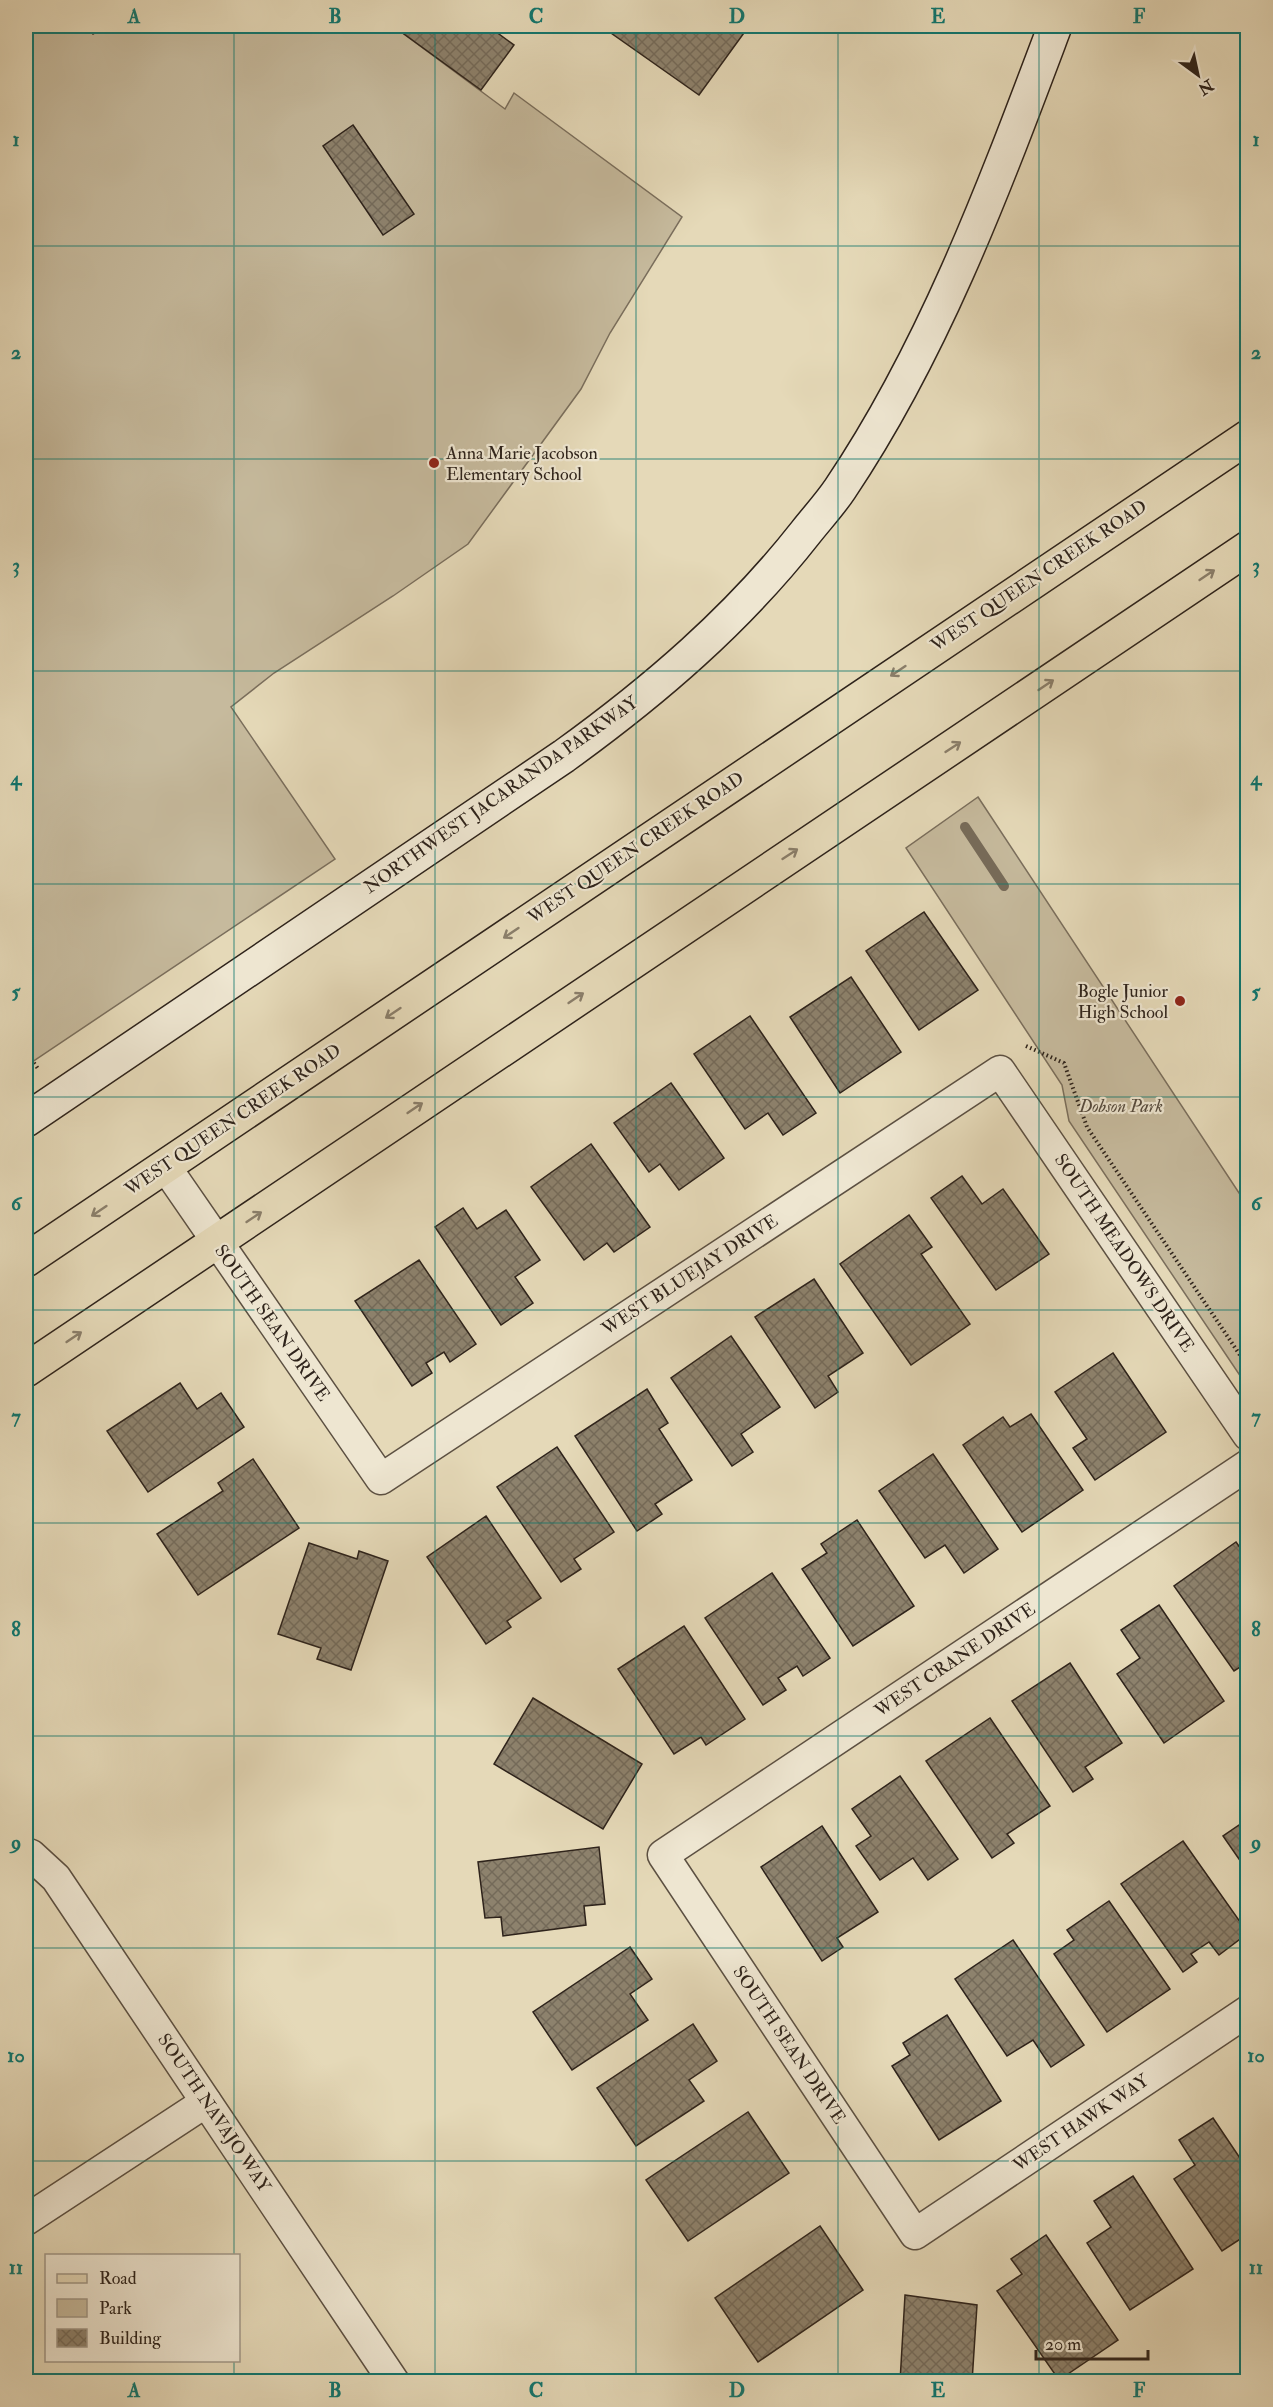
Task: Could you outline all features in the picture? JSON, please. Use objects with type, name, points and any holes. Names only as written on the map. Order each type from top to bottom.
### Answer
[{"type":"main road","name":"WEST QUEEN CREEK ROAD","points":[[26,1260],[1248,437]]},
{"type":"main road","points":[[26,1370],[741,886],[998,718],[1248,548]]},
{"type":"street","name":"NORTHWEST JACARANDA PARKWAY","points":[[26,1120],[564,756],[615,719],[683,664],[738,611],[787,556],[838,491],[887,413],[942,305],[1021,115],[1055,26]]},
{"type":"street","name":"SOUTH MEADOWS DRIVE","points":[[1000,1071],[1248,1435]]},
{"type":"street","name":"WEST BLUEJAY DRIVE","points":[[381,1479],[1000,1071]]},
{"type":"street","name":"SOUTH SEAN DRIVE","points":[[165,1167],[381,1479]]},
{"type":"street","name":"WEST CRANE DRIVE","points":[[663,1855],[1248,1465]]},
{"type":"street","name":"SOUTH NAVAJO WAY","points":[[26,1854],[31,1855],[56,1878],[387,2379]]},
{"type":"street","name":"SOUTH SEAN DRIVE","points":[[663,1855],[915,2234]]},
{"type":"street","name":"WEST HAWK WAY","points":[[915,2234],[1248,2011]]},
{"type":"street","points":[[26,2220],[206,2102]]},
{"type":"path","points":[[1000,1071],[1010,1038],[1064,1063],[1087,1127],[1248,1367]]},
{"type":"green space","points":[[26,26],[393,26],[505,109],[514,93],[682,217],[610,333],[581,389],[468,544],[274,673],[231,707],[335,859],[26,1066]]},
{"type":"green space","name":"Dobson Park","points":[[978,797],[1247,1205],[1247,1386],[1069,1121],[1062,1085],[906,848]]},
{"type":"building","points":[[87,26],[107,26],[93,34]]},
{"type":"building","points":[[393,26],[488,26],[514,45],[481,90]]},
{"type":"building","points":[[601,26],[749,26],[699,95]]},
{"type":"building","points":[[353,125],[414,214],[383,235],[323,146]]},
{"type":"building","points":[[924,912],[978,990],[919,1030],[866,951]]},
{"type":"building","points":[[851,977],[901,1052],[840,1093],[790,1017]]},
{"type":"building","points":[[750,1016],[816,1113],[783,1135],[768,1113],[745,1129],[694,1054]]},
{"type":"building","points":[[671,1083],[724,1158],[679,1190],[660,1164],[649,1172],[614,1123]]},
{"type":"building","points":[[591,1144],[650,1227],[614,1252],[607,1243],[584,1260],[531,1187]]},
{"type":"building","points":[[962,1176],[982,1204],[1003,1189],[1049,1254],[996,1290],[931,1198]]},
{"type":"building","points":[[463,1208],[477,1229],[506,1210],[540,1260],[515,1277],[533,1303],[501,1325],[435,1227]]},
{"type":"building","points":[[909,1215],[932,1247],[921,1254],[970,1324],[911,1365],[840,1264]]},
{"type":"building","points":[[419,1260],[476,1344],[450,1362],[444,1352],[426,1363],[432,1373],[412,1386],[355,1301]]},
{"type":"building","points":[[814,1279],[863,1353],[828,1376],[838,1392],[815,1408],[755,1317]]},
{"type":"building","points":[[731,1336],[780,1407],[741,1434],[753,1452],[732,1466],[671,1378]]},
{"type":"building","points":[[1113,1353],[1166,1432],[1095,1480],[1073,1448],[1087,1439],[1055,1392]]},
{"type":"building","points":[[180,1383],[197,1409],[221,1393],[244,1427],[148,1492],[107,1431]]},
{"type":"building","points":[[647,1389],[668,1423],[659,1429],[692,1480],[655,1504],[662,1514],[637,1531],[575,1436]]},
{"type":"building","points":[[1031,1414],[1083,1490],[1022,1532],[963,1445],[1003,1417],[1010,1427]]},
{"type":"building","points":[[557,1447],[614,1532],[574,1559],[581,1569],[561,1582],[497,1487]]},
{"type":"building","points":[[933,1454],[998,1549],[964,1573],[945,1545],[925,1558],[879,1491]]},
{"type":"building","points":[[253,1459],[299,1528],[198,1595],[157,1534],[223,1491],[218,1483]]},
{"type":"building","points":[[486,1516],[541,1598],[507,1621],[511,1627],[486,1644],[427,1557]]},
{"type":"building","points":[[857,1520],[914,1606],[853,1646],[802,1569],[827,1553],[821,1544]]},
{"type":"building","points":[[1236,1542],[1248,1559],[1248,1662],[1234,1671],[1174,1586]]},
{"type":"building","points":[[309,1543],[357,1559],[359,1551],[388,1561],[351,1670],[317,1659],[321,1648],[278,1634]]},
{"type":"building","points":[[772,1573],[830,1658],[803,1676],[797,1666],[778,1678],[786,1690],[763,1705],[705,1618]]},
{"type":"building","points":[[1159,1605],[1224,1701],[1164,1743],[1117,1674],[1140,1658],[1121,1630]]},
{"type":"building","points":[[684,1626],[745,1719],[706,1745],[701,1737],[674,1754],[618,1669]]},
{"type":"building","points":[[1070,1663],[1122,1743],[1085,1767],[1093,1779],[1073,1792],[1012,1701]]},
{"type":"building","points":[[533,1698],[642,1764],[603,1829],[494,1764]]},
{"type":"building","points":[[990,1718],[1050,1806],[1007,1834],[1014,1843],[992,1858],[926,1761]]},
{"type":"building","points":[[900,1776],[958,1859],[928,1880],[913,1858],[880,1880],[856,1846],[871,1836],[852,1809]]},
{"type":"building","points":[[1248,1819],[1248,1872],[1223,1836]]},
{"type":"building","points":[[822,1826],[878,1912],[837,1938],[843,1947],[822,1961],[761,1867]]},
{"type":"building","points":[[1183,1841],[1248,1933],[1219,1955],[1209,1942],[1191,1954],[1197,1962],[1183,1972],[1121,1884]]},
{"type":"building","points":[[599,1847],[605,1904],[584,1906],[586,1925],[503,1936],[501,1917],[485,1918],[478,1862]]},
{"type":"building","points":[[1109,1901],[1170,1989],[1107,2032],[1054,1954],[1074,1940],[1067,1930]]},
{"type":"building","points":[[1013,1940],[1084,2045],[1051,2067],[1033,2040],[1007,2056],[955,1979]]},
{"type":"building","points":[[630,1947],[652,1979],[630,1994],[648,2020],[572,2070],[533,2012]]},
{"type":"building","points":[[947,2015],[1001,2101],[939,2140],[892,2066],[910,2055],[903,2043]]},
{"type":"building","points":[[693,2024],[717,2061],[689,2080],[704,2101],[636,2146],[597,2088]]},
{"type":"building","points":[[748,2112],[789,2173],[688,2241],[646,2180]]},
{"type":"building","points":[[1213,2118],[1248,2170],[1248,2234],[1222,2251],[1174,2179],[1195,2165],[1179,2140]]},
{"type":"building","points":[[1133,2176],[1193,2269],[1130,2310],[1087,2243],[1111,2227],[1094,2201]]},
{"type":"building","points":[[820,2226],[863,2290],[758,2362],[715,2298]]},
{"type":"building","points":[[1046,2235],[1118,2340],[1059,2380],[997,2291],[1022,2274],[1011,2259]]},
{"type":"building","points":[[905,2295],[977,2305],[972,2382],[900,2382]]},
{"type":"building","points":[[1248,2368],[1248,2382],[1229,2382]]},
{"type":"waterway","points":[[965,827],[1004,886]]},
{"type":"place","name":"Anna Marie Jacobson Elementary School","points":[[434,463]]},
{"type":"place","name":"Bogle Junior High School","points":[[1180,1001]]}]
